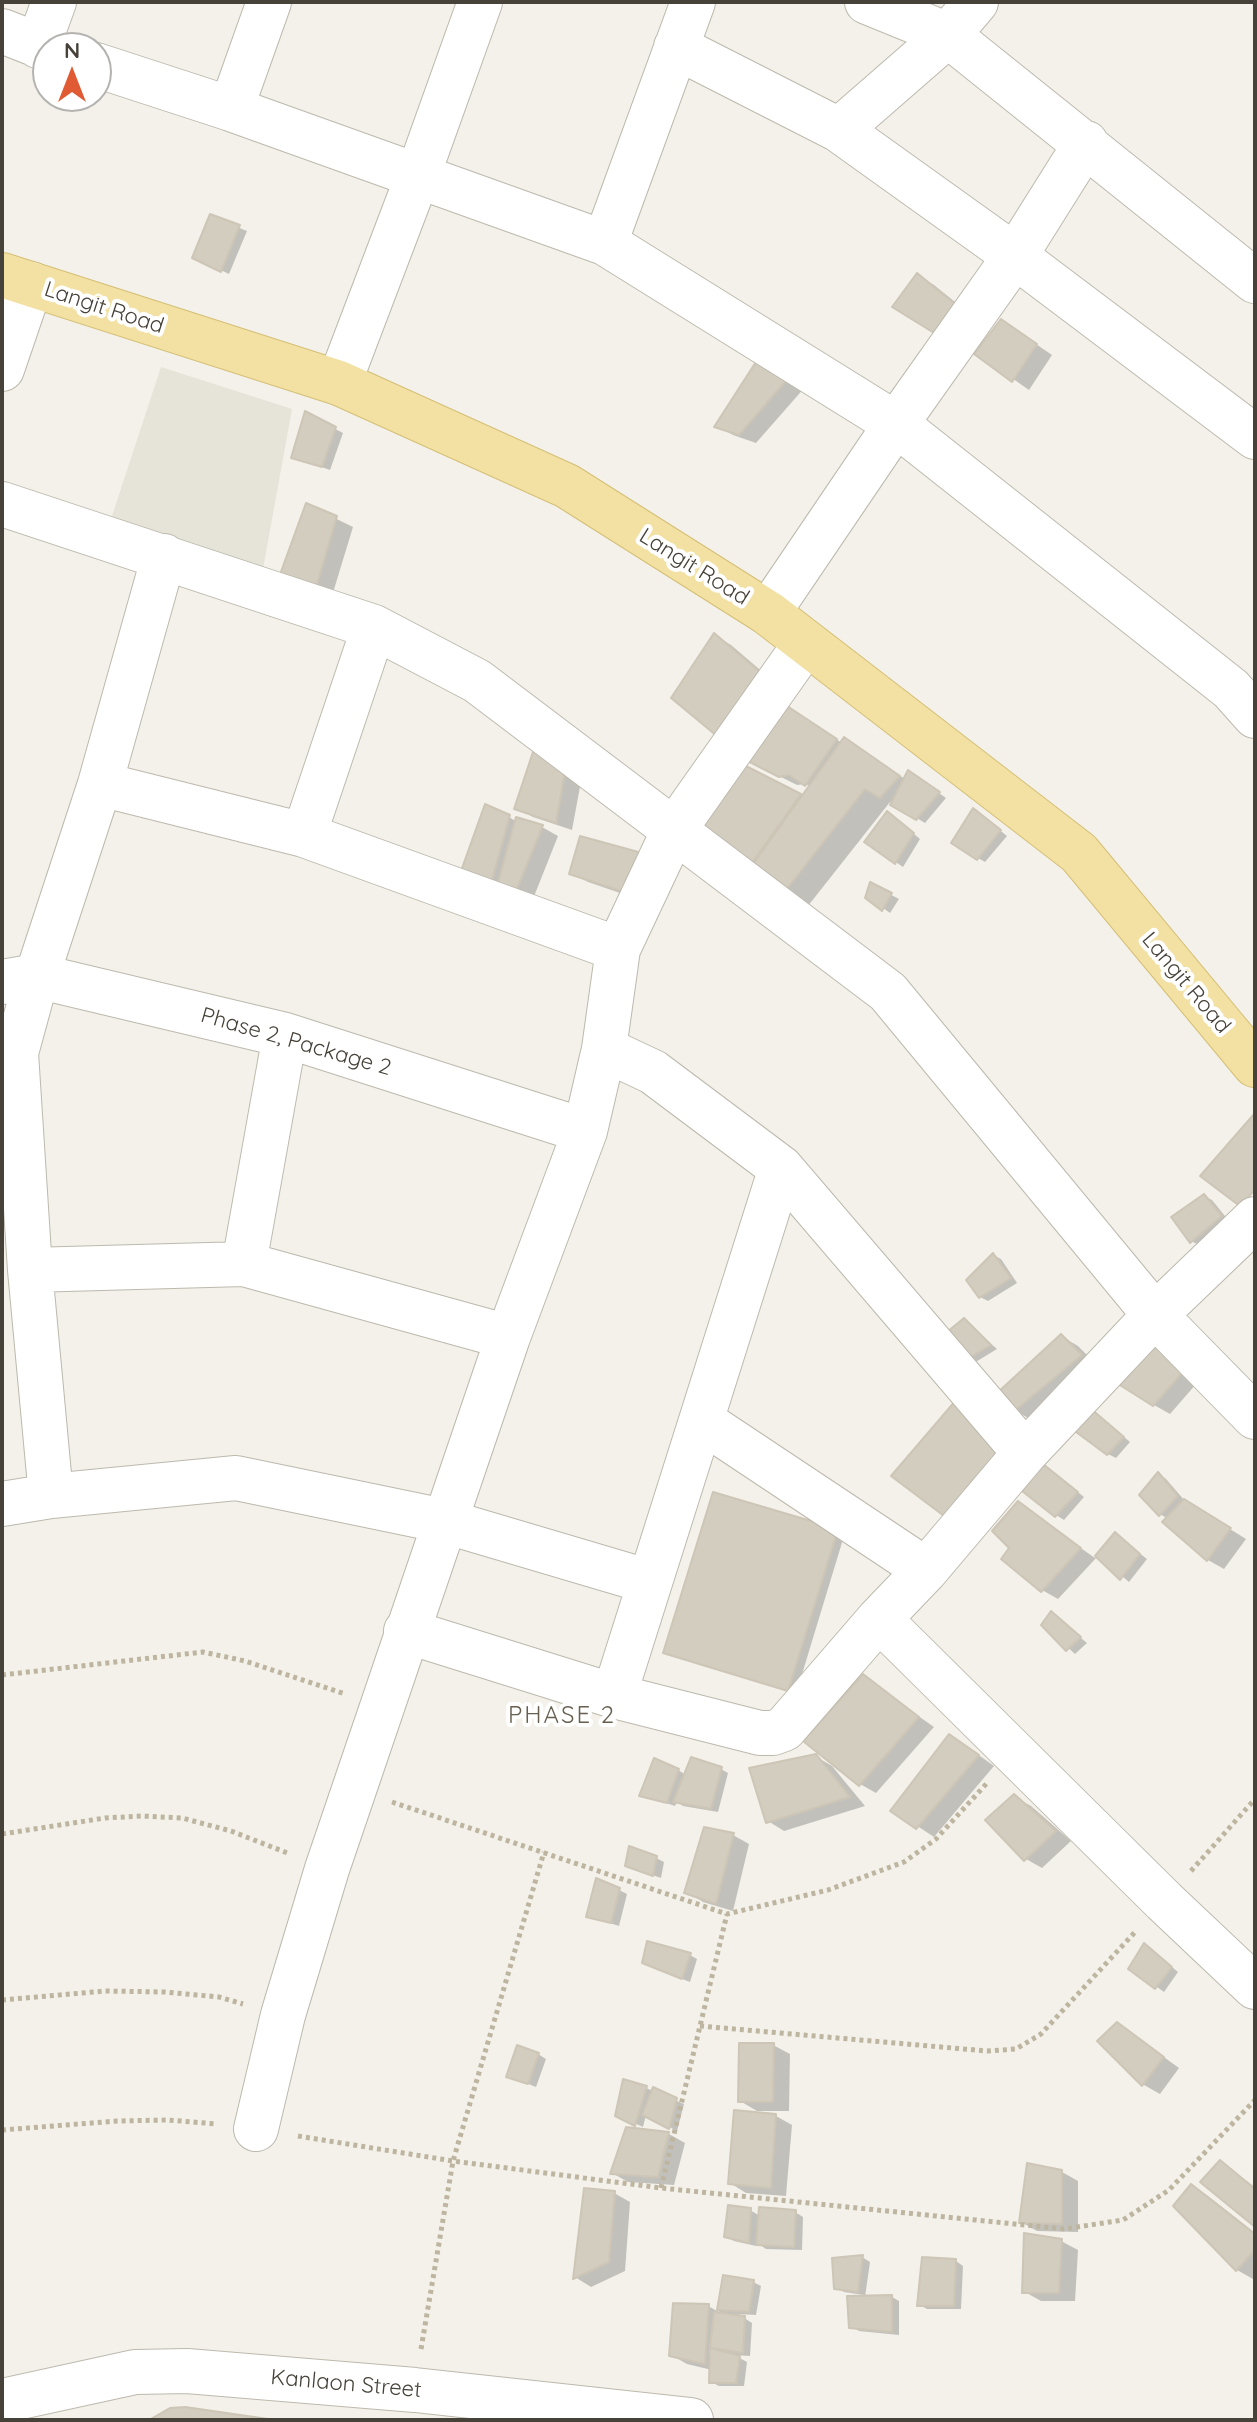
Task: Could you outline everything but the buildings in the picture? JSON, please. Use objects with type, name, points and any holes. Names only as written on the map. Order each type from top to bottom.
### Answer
[{"type":"main road","name":"Langit Road","points":[[17,279],[339,383],[567,486],[768,613],[1079,853],[1255,1065]]},
{"type":"street","points":[[29,42],[54,2]]},
{"type":"street","points":[[231,109],[269,2]]},
{"type":"street","points":[[339,383],[480,2]]},
{"type":"street","points":[[605,243],[693,2]]},
{"type":"street","points":[[867,2],[948,35],[1255,281]]},
{"type":"street","points":[[839,130],[948,35],[976,2]]},
{"type":"street","points":[[676,47],[839,130],[1015,256],[1255,437]]},
{"type":"street","points":[[112,70],[231,109],[605,243],[896,424],[1231,689],[1255,716]]},
{"type":"street","points":[[768,613],[1015,256],[1086,143]]},
{"type":"street","points":[[2,369],[17,279]]},
{"type":"street","points":[[2,504],[374,627],[477,681],[888,992],[1155,1315],[1255,1417]]},
{"type":"street","points":[[51,1496],[30,1270],[16,1053],[20,979],[100,784],[164,556]]},
{"type":"street","points":[[304,835],[374,627]]},
{"type":"street","points":[[256,2129],[283,2015],[327,1869],[508,1337],[585,1131],[604,1049],[618,949],[674,830],[806,643]]},
{"type":"street","points":[[100,784],[304,835],[618,949]]},
{"type":"street","name":"Phase 2, Package 2","points":[[20,979],[285,1035],[585,1131]]},
{"type":"street","points":[[244,1264],[285,1035]]},
{"type":"street","points":[[604,1049],[653,1072],[781,1168],[1025,1453]]},
{"type":"street","points":[[614,1696],[781,1168]]},
{"type":"street","points":[[406,1631],[614,1696],[760,1733],[784,1729],[1025,1453],[1155,1315],[1255,1219]]},
{"type":"street","points":[[30,1270],[244,1264],[508,1337]]},
{"type":"street","points":[[702,1421],[926,1570]]},
{"type":"street","points":[[2,1504],[51,1496],[236,1478],[444,1521],[650,1582]]},
{"type":"street","points":[[879,1619],[1255,1987]]},
{"type":"street","name":"Kanlaon Street","points":[[2,2401],[135,2372],[187,2371],[415,2390],[626,2416],[691,2420]]},
{"type":"street","points":[[2,2409],[9,2420]]},
{"type":"path","points":[[2,1675],[203,1652],[296,1676],[381,1706]]},
{"type":"path","points":[[354,1789],[727,1914],[828,1890],[904,1862],[936,1839],[1014,1753]]},
{"type":"path","points":[[700,2026],[987,2051],[1016,2049],[1041,2034],[1255,1799]]},
{"type":"path","points":[[2,1834],[105,1818],[182,1818],[231,1831],[327,1869]]},
{"type":"path","points":[[415,2390],[453,2161],[544,1852]]},
{"type":"path","points":[[661,2188],[727,1914]]},
{"type":"path","points":[[2,2000],[105,1991],[165,1992],[219,1997],[283,2015]]},
{"type":"path","points":[[2,2130],[168,2120],[256,2129],[453,2161],[661,2188],[1064,2229],[1123,2220],[1169,2190],[1255,2100]]},
{"type":"shaded area","points":[[161,367],[292,409],[261,580],[108,528]]},
{"type":"district","name":"PHASE 2","points":[[562,1716]]}]
